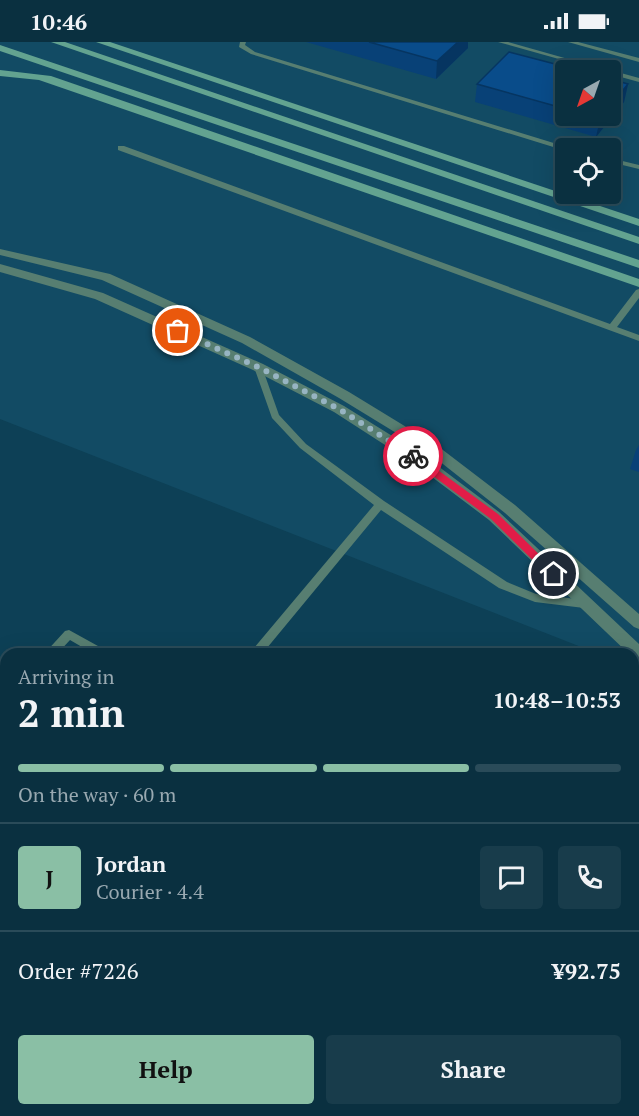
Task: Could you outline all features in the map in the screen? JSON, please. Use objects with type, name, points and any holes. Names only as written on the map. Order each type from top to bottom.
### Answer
[{"type":"main road","points":[[56,42],[639,241]]},
{"type":"main road","points":[[100,42],[639,223]]},
{"type":"main road","points":[[0,48],[639,264]]},
{"type":"main road","points":[[185,72],[271,116]]},
{"type":"main road","points":[[0,73],[114,88]]},
{"type":"main road","points":[[40,77],[639,283]]},
{"type":"street","points":[[0,252],[106,277],[246,340],[344,395],[434,450],[510,509],[639,623]]},
{"type":"street","points":[[0,268],[99,296],[258,367],[339,409],[421,461],[494,516],[633,648]]},
{"type":"lane","points":[[243,42],[241,46],[253,53],[555,145]]},
{"type":"lane","points":[[501,42],[567,60]]},
{"type":"lane","points":[[571,42],[639,60]]},
{"type":"lane","points":[[621,75],[639,80]]},
{"type":"lane","points":[[121,148],[639,338]]},
{"type":"lane","points":[[621,163],[639,167]]},
{"type":"lane","points":[[612,328],[639,292]]},
{"type":"lane","points":[[258,367],[275,417],[303,446],[380,504],[503,585],[536,598],[584,603]]},
{"type":"lane","points":[[260,648],[380,504]]},
{"type":"lane","points":[[56,648],[69,634],[93,648]]},
{"type":"shaded area","points":[[0,42],[639,42],[639,648],[584,648],[0,419]]},
{"type":"building","points":[[369,42],[458,42],[437,61]]},
{"type":"building","points":[[509,52],[555,64],[555,106],[477,84]]},
{"type":"building","points":[[621,82],[628,84],[621,93]]},
{"type":"way so far","points":[[178,331],[258,367],[339,409],[413,456]]},
{"type":"route","points":[[413,456],[494,516],[554,574]]}]
